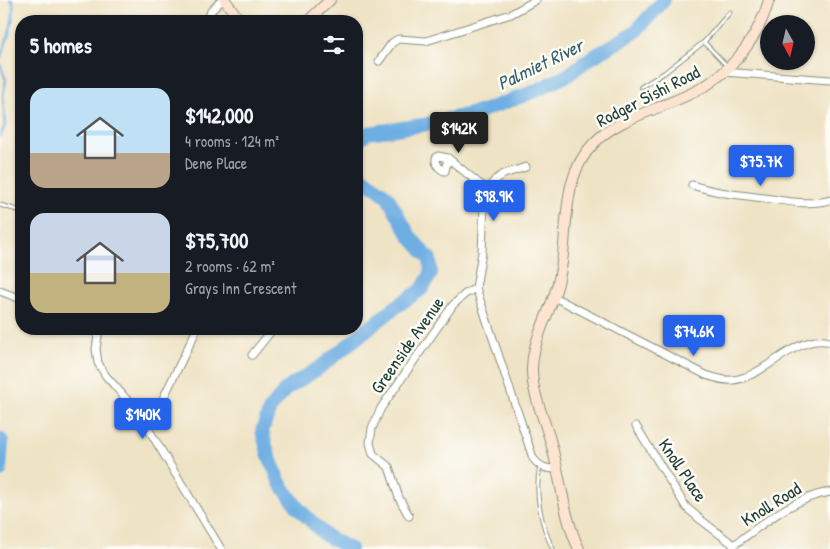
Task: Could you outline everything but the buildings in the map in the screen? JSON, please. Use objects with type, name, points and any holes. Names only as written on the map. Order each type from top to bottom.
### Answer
[{"type":"main road","points":[[224,0],[235,15]]},
{"type":"main road","points":[[314,15],[330,0]]},
{"type":"main road","name":"Rodger Sishi Road","points":[[579,549],[571,528],[558,469],[534,386],[532,370],[536,344],[554,296],[562,263],[566,211],[569,191],[574,176],[587,152],[613,128],[691,94],[712,82],[726,70],[752,38],[766,12],[769,0]]},
{"type":"street","points":[[209,15],[224,0]]},
{"type":"street","points":[[379,61],[392,43],[398,39],[426,41],[511,14],[536,0]]},
{"type":"street","points":[[726,70],[830,80]]},
{"type":"street","points":[[448,158],[487,190]]},
{"type":"street","points":[[526,166],[504,174],[495,180],[487,190],[484,203],[482,252],[476,288],[533,458],[540,466],[558,469]]},
{"type":"street","points":[[692,185],[717,192],[796,202],[810,203],[830,200]]},
{"type":"street","name":"Greenside Avenue","points":[[409,516],[399,498],[390,467],[373,454],[370,443],[372,428],[381,408],[453,305],[465,294],[476,288]]},
{"type":"street","points":[[0,291],[15,297]]},
{"type":"street","points":[[554,296],[706,375],[724,380],[740,378],[798,347],[819,341],[830,342]]},
{"type":"street","points":[[98,335],[96,349],[98,363],[106,376],[137,411],[221,549]]},
{"type":"street","points":[[146,426],[157,412],[195,335]]},
{"type":"street","points":[[252,355],[268,335]]},
{"type":"street","name":"Knoll Place","points":[[636,426],[686,507],[734,547]]},
{"type":"street","name":"Knoll Road","points":[[734,547],[796,502],[816,494],[830,492]]},
{"type":"lane","points":[[641,88],[704,42],[730,12]]},
{"type":"lane","points":[[704,42],[726,70]]},
{"type":"lane","points":[[0,206],[15,210]]},
{"type":"lane","points":[[540,466],[537,478],[539,497],[546,535],[553,549]]},
{"type":"waterway","points":[[0,59],[12,24],[13,1],[10,0]]},
{"type":"waterway","name":"Palmiet River","points":[[363,136],[368,133],[423,125],[482,111],[533,92],[568,75],[586,61],[635,32],[664,0]]},
{"type":"waterway","points":[[0,64],[6,80],[3,95],[5,125],[0,136]]},
{"type":"waterway","name":"Palmiet River","points":[[363,177],[387,196],[411,238],[430,259],[431,274],[422,289],[363,333]]},
{"type":"waterway","name":"Palmiet River","points":[[350,549],[325,535],[298,508],[280,483],[268,453],[262,431],[270,409],[286,389],[319,368],[361,335]]},
{"type":"waterway","name":"Palmiet River","points":[[0,439],[2,441],[0,471]]}]
